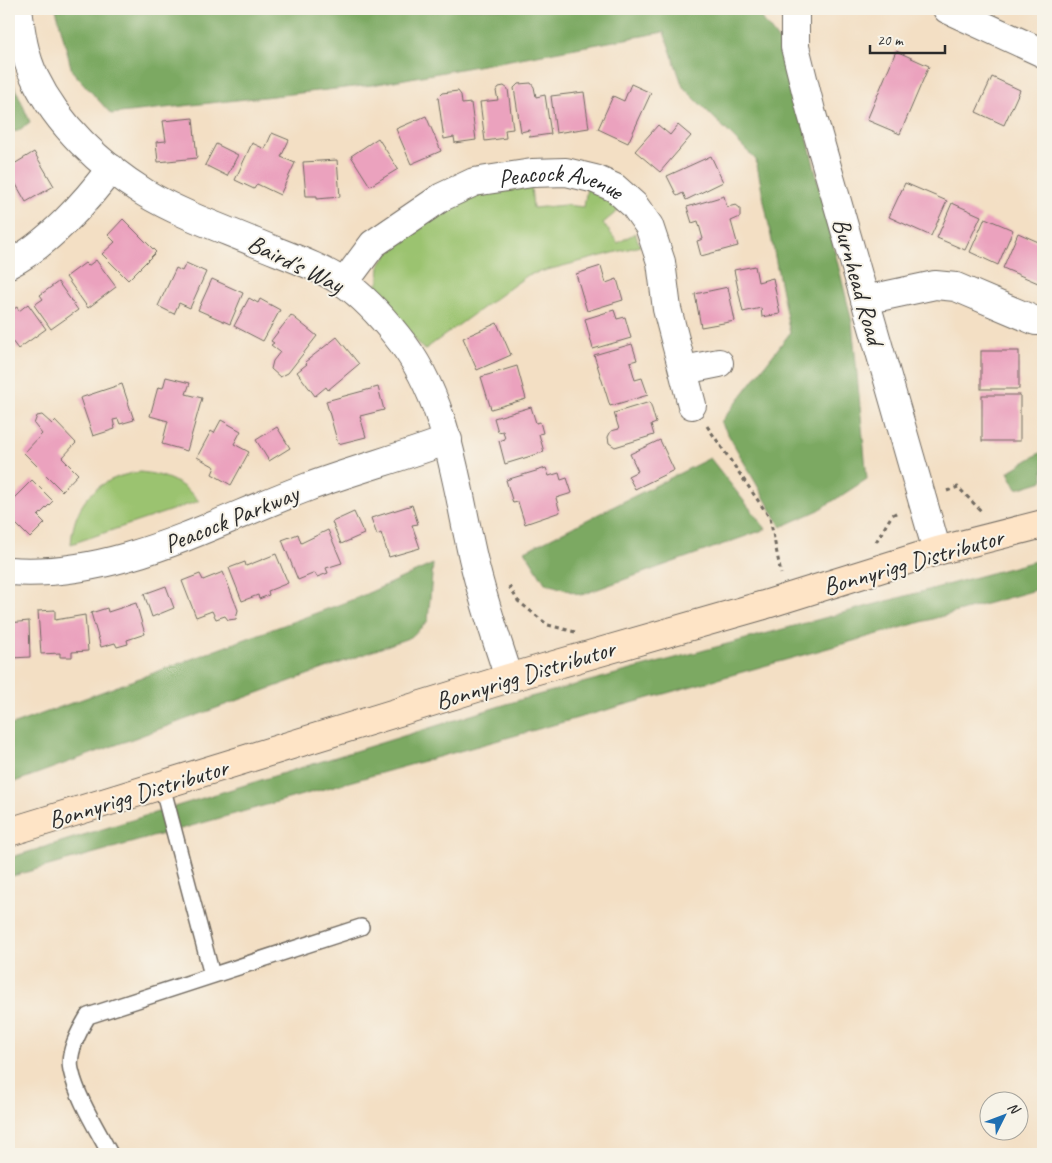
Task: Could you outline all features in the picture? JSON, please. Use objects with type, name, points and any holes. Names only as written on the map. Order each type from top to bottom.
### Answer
[{"type":"main road","name":"Bonnyrigg Distributor","points":[[9,832],[509,678],[764,605],[937,551],[1043,524]]},
{"type":"street","name":"Baird's Way","points":[[18,9],[22,39],[34,76],[50,104],[80,140],[110,168],[145,193],[182,212],[315,268],[344,283],[372,308],[399,338],[422,374],[448,440],[477,577],[509,678]]},
{"type":"street","name":"Burnhead Road","points":[[795,9],[795,47],[811,111],[937,551]]},
{"type":"street","points":[[947,9],[1043,53]]},
{"type":"street","points":[[9,264],[47,236],[82,206],[110,168]]},
{"type":"street","name":"Peacock Avenue","points":[[344,283],[373,244],[442,197],[474,182],[532,173],[566,172],[586,176],[615,188],[634,205],[649,226],[661,262],[667,309],[692,405]]},
{"type":"street","points":[[864,300],[935,285],[956,287],[1036,321],[1043,321]]},
{"type":"street","points":[[684,370],[719,363]]},
{"type":"street","name":"Peacock Parkway","points":[[9,571],[40,573],[72,570],[164,546],[308,487],[448,440]]},
{"type":"lane","points":[[162,786],[212,975]]},
{"type":"lane","points":[[110,1154],[86,1106],[71,1069],[75,1037],[88,1016],[361,927]]},
{"type":"path","points":[[692,405],[770,518],[782,577],[774,579]]},
{"type":"path","points":[[875,543],[892,515],[921,498],[958,487],[981,512],[989,513]]},
{"type":"path","points":[[508,584],[518,601],[548,625],[578,632]]},
{"type":"green space","points":[[56,9],[754,9],[786,50],[852,322],[867,479],[819,510],[781,527],[721,422],[790,333],[756,160],[683,87],[664,32],[372,85],[111,114],[72,71]]},
{"type":"green space","points":[[9,73],[30,122],[18,131],[9,132]]},
{"type":"green space","points":[[531,187],[533,208],[565,205],[584,207],[587,187],[608,199],[619,210],[603,223],[618,243],[635,233],[640,246],[528,275],[424,350],[372,288],[379,282],[380,265],[391,250],[438,211],[477,195]]},
{"type":"green space","points":[[1043,451],[1043,481],[1017,489],[1008,472]]},
{"type":"green space","points":[[710,458],[766,529],[581,595],[545,583],[525,551]]},
{"type":"green space","points":[[139,472],[172,480],[193,494],[199,501],[71,544],[77,516],[90,494],[111,480]]},
{"type":"green space","points":[[1043,559],[1043,588],[9,877],[9,858],[523,699]]},
{"type":"green space","points":[[433,564],[428,621],[411,637],[9,784],[9,726],[357,598]]},
{"type":"building","points":[[896,51],[929,66],[900,134],[867,120]]},
{"type":"building","points":[[992,77],[1020,90],[1004,125],[976,112]]},
{"type":"building","points":[[531,83],[536,97],[545,95],[551,134],[530,137],[529,130],[521,132],[514,88],[518,84]]},
{"type":"building","points":[[631,84],[651,93],[628,143],[598,129],[613,96],[624,101]]},
{"type":"building","points":[[504,86],[508,89],[513,129],[505,130],[506,138],[485,141],[480,102],[498,100],[496,91],[499,87]]},
{"type":"building","points":[[458,91],[461,95],[462,104],[471,103],[476,140],[455,143],[454,137],[444,139],[438,97],[442,93]]},
{"type":"building","points":[[584,92],[589,128],[556,133],[551,96]]},
{"type":"building","points":[[426,116],[441,151],[411,164],[396,129]]},
{"type":"building","points":[[193,118],[197,158],[158,162],[156,142],[166,141],[163,121]]},
{"type":"building","points":[[658,125],[670,135],[678,125],[691,136],[660,172],[635,151]]},
{"type":"building","points":[[272,133],[289,140],[281,157],[295,163],[280,195],[257,184],[254,189],[235,180],[252,143],[265,149]]},
{"type":"building","points":[[378,138],[398,169],[370,186],[351,156]]},
{"type":"building","points":[[216,144],[238,155],[227,176],[205,165]]},
{"type":"building","points":[[34,152],[54,186],[26,202],[9,172],[9,167]]},
{"type":"building","points":[[711,156],[723,182],[686,200],[683,193],[677,196],[667,176]]},
{"type":"building","points":[[337,160],[340,197],[317,199],[317,196],[306,196],[303,162]]},
{"type":"building","points":[[905,183],[947,201],[931,236],[889,217]]},
{"type":"building","points":[[724,196],[727,207],[736,205],[740,208],[740,217],[731,221],[738,246],[701,256],[697,241],[703,239],[698,221],[692,223],[687,207]]},
{"type":"building","points":[[952,203],[981,216],[965,250],[937,238]]},
{"type":"building","points":[[985,218],[1013,230],[998,265],[970,252]]},
{"type":"building","points":[[123,219],[156,252],[128,280],[102,254],[115,242],[108,235]]},
{"type":"building","points":[[1018,233],[1043,244],[1043,271],[1038,283],[1003,268]]},
{"type":"building","points":[[96,260],[116,287],[88,308],[66,277],[85,263],[88,266]]},
{"type":"building","points":[[186,263],[206,272],[190,308],[179,303],[174,314],[158,306],[176,268],[182,271]]},
{"type":"building","points":[[601,266],[606,283],[617,279],[623,300],[587,311],[576,274]]},
{"type":"building","points":[[755,266],[758,282],[773,278],[780,314],[762,317],[761,308],[743,312],[734,270]]},
{"type":"building","points":[[212,279],[243,293],[230,324],[198,310]]},
{"type":"building","points":[[58,282],[78,310],[51,329],[34,305],[43,299],[40,295]]},
{"type":"building","points":[[728,287],[735,321],[701,327],[695,294]]},
{"type":"building","points":[[249,298],[258,303],[260,299],[280,310],[263,341],[234,326]]},
{"type":"building","points":[[28,304],[46,329],[18,349],[9,337],[9,312],[17,307],[19,311]]},
{"type":"building","points":[[614,310],[617,319],[625,317],[631,338],[593,349],[585,319]]},
{"type":"building","points":[[291,315],[317,336],[288,373],[280,377],[271,369],[273,361],[280,352],[271,345],[274,343],[271,341]]},
{"type":"building","points":[[497,323],[511,355],[477,370],[463,338]]},
{"type":"building","points":[[337,337],[359,364],[328,390],[326,387],[315,396],[297,372],[307,364],[305,362]]},
{"type":"building","points":[[632,344],[637,360],[630,362],[635,380],[642,378],[648,395],[610,406],[594,355]]},
{"type":"building","points":[[981,351],[1019,351],[1019,389],[981,389]]},
{"type":"building","points":[[517,366],[526,399],[491,409],[481,377]]},
{"type":"building","points":[[166,377],[190,383],[186,394],[202,398],[187,451],[162,444],[168,421],[150,416],[158,387],[163,388]]},
{"type":"building","points":[[122,384],[134,420],[120,424],[118,419],[113,420],[115,429],[93,436],[80,398]]},
{"type":"building","points":[[378,387],[384,410],[360,416],[366,437],[338,444],[326,401]]},
{"type":"building","points":[[982,395],[1020,395],[1020,441],[982,441]]},
{"type":"building","points":[[650,402],[656,423],[651,425],[654,435],[615,447],[609,443],[608,437],[611,431],[619,429],[614,413]]},
{"type":"building","points":[[531,407],[536,423],[540,422],[543,433],[539,434],[544,452],[505,464],[499,441],[505,439],[503,431],[498,432],[494,418]]},
{"type":"building","points":[[42,415],[52,424],[55,421],[76,443],[62,458],[78,474],[62,491],[24,453],[42,434],[34,424],[37,416]]},
{"type":"building","points":[[221,420],[241,431],[234,444],[249,452],[231,485],[212,474],[215,467],[197,457],[211,431],[214,433]]},
{"type":"building","points":[[277,427],[290,448],[269,461],[256,440]]},
{"type":"building","points":[[660,440],[674,470],[635,489],[628,476],[638,471],[630,454]]},
{"type":"building","points":[[546,468],[549,476],[559,473],[561,480],[567,478],[572,493],[556,498],[560,512],[525,524],[518,502],[513,503],[506,480]]},
{"type":"building","points":[[32,480],[53,501],[38,516],[45,523],[30,538],[9,517],[9,503]]},
{"type":"building","points":[[412,505],[418,524],[412,525],[420,548],[389,557],[381,533],[377,535],[371,518]]},
{"type":"building","points":[[354,512],[364,534],[341,544],[332,522]]},
{"type":"building","points":[[328,530],[342,563],[326,568],[328,573],[317,577],[315,573],[298,580],[282,540],[298,534],[301,543]]},
{"type":"building","points":[[276,554],[288,583],[268,591],[269,595],[259,599],[258,595],[242,601],[229,568],[245,562],[246,566]]},
{"type":"building","points":[[223,572],[238,610],[236,619],[228,620],[225,616],[216,619],[212,611],[196,617],[182,581],[200,574],[203,580]]},
{"type":"building","points":[[166,586],[174,608],[152,617],[144,594]]},
{"type":"building","points":[[136,603],[145,634],[127,640],[128,644],[117,647],[115,643],[101,647],[91,613],[107,608],[108,612]]},
{"type":"building","points":[[55,610],[55,620],[85,615],[88,651],[72,652],[72,657],[60,657],[60,653],[41,654],[38,611]]},
{"type":"building","points":[[29,621],[30,657],[12,658],[12,661],[9,661],[9,623]]}]
